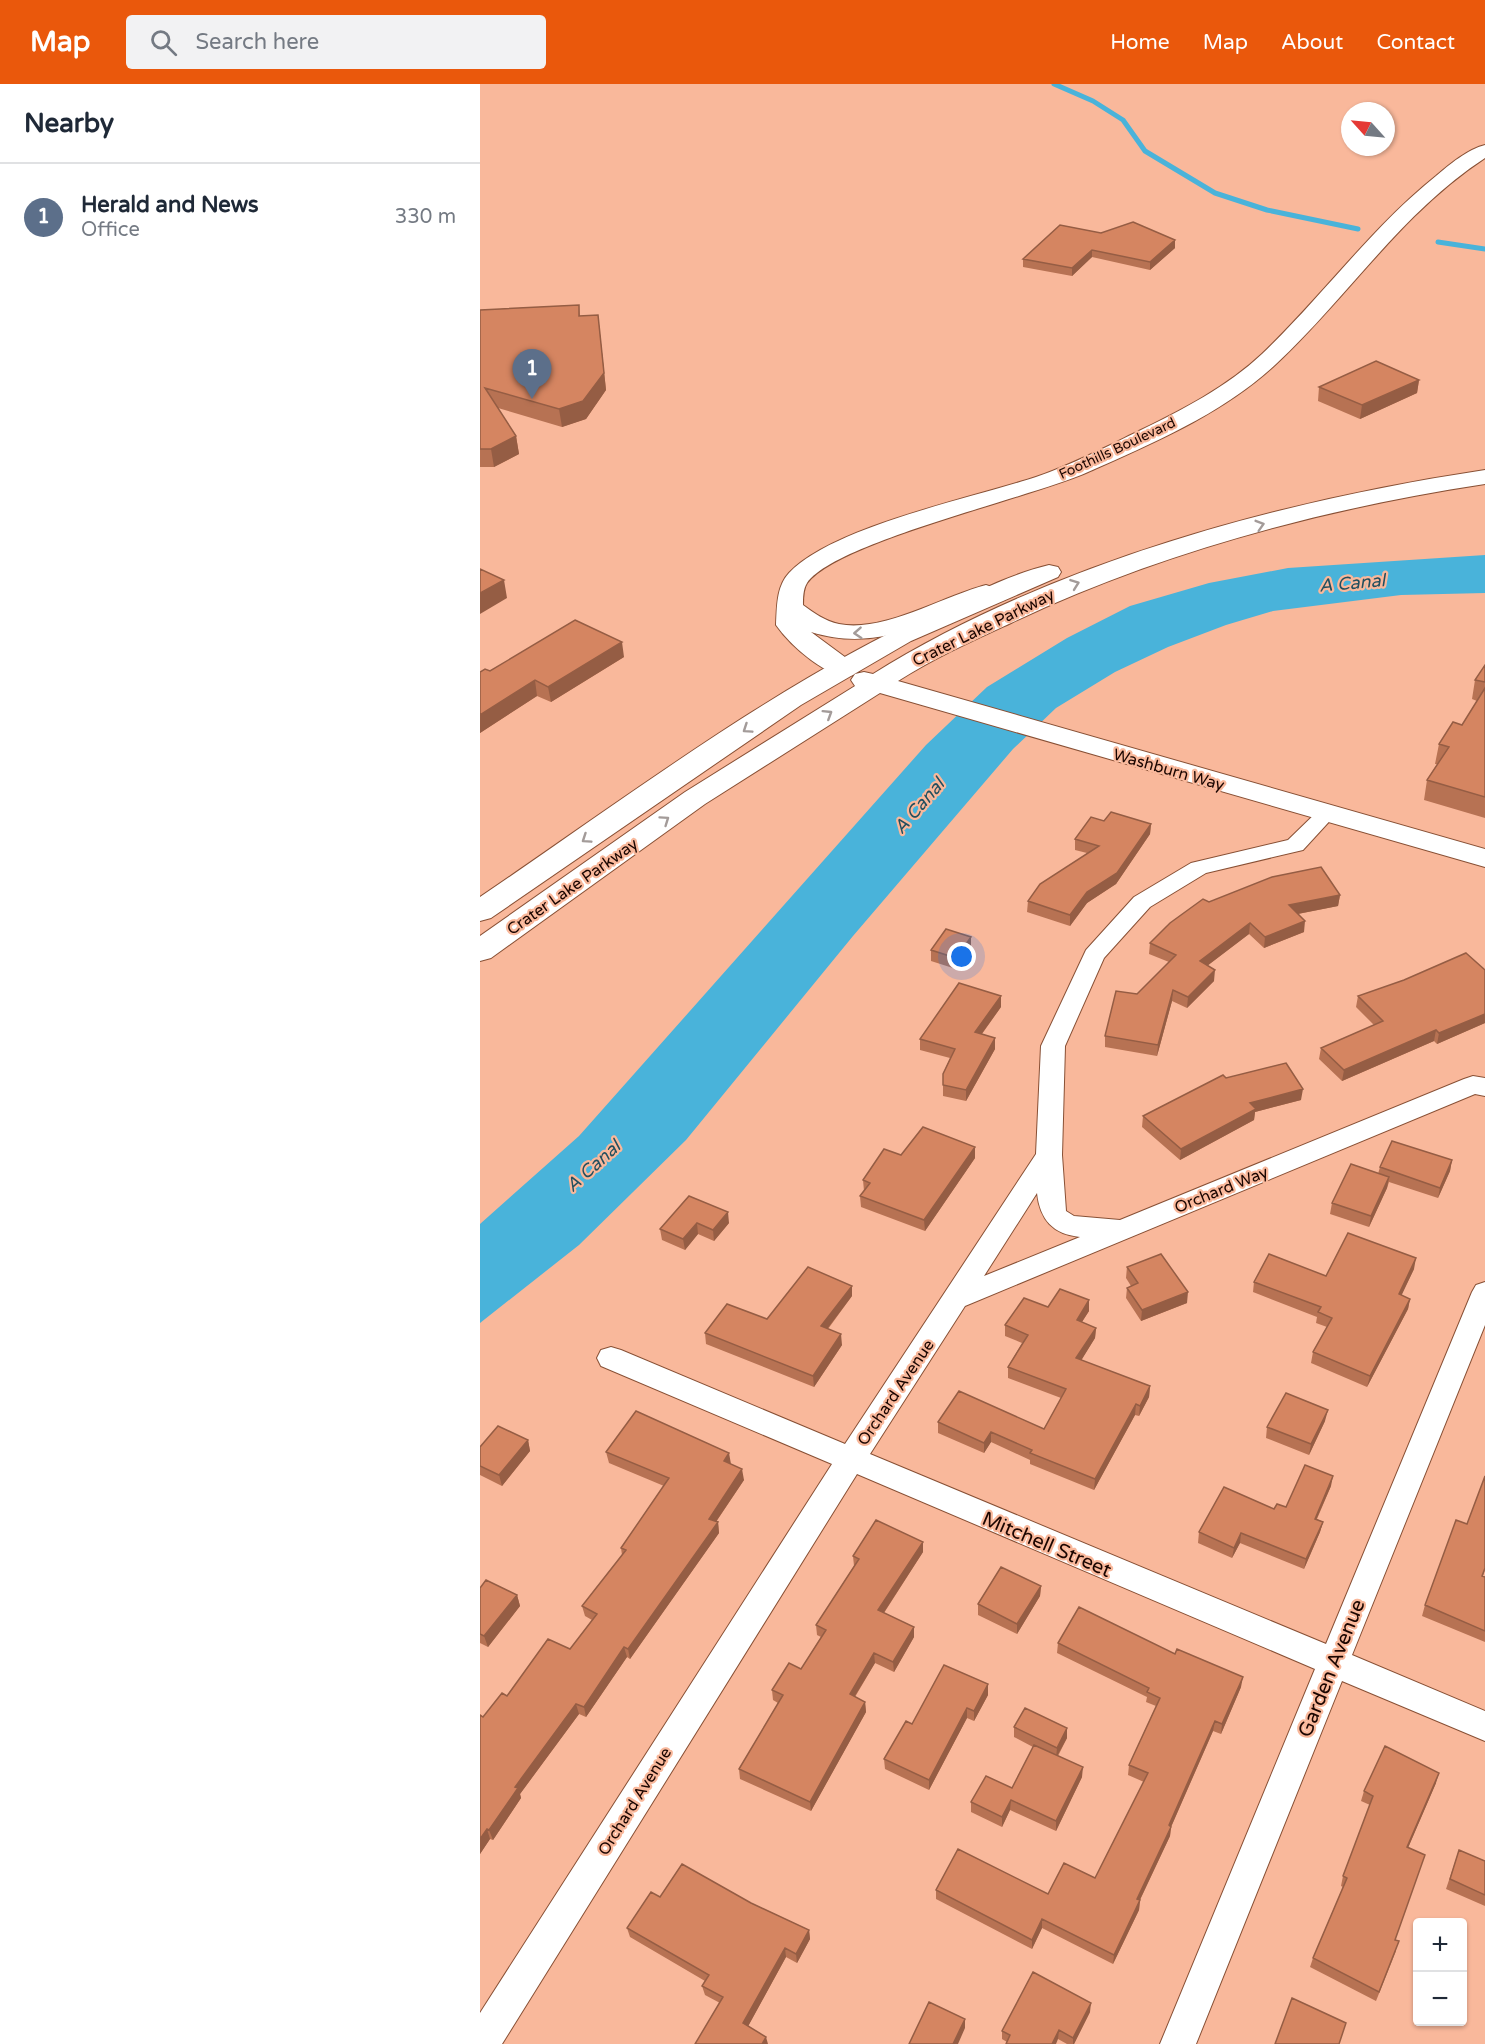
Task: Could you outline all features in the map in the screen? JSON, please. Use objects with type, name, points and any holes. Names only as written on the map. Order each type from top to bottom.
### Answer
[{"type":"main road","name":"Foothills Boulevard","points":[[790,608],[796,580],[815,563],[854,543],[1047,481],[1161,428],[1226,390],[1266,362],[1300,328],[1410,206],[1453,171],[1485,150]]},
{"type":"main road","name":"Crater Lake Parkway","points":[[480,951],[695,798],[858,676],[902,636],[1014,586],[1127,542],[1265,500],[1430,465],[1485,457]]},
{"type":"main road","name":"Crater Lake Parkway","points":[[480,911],[792,699],[925,653],[1060,590],[1147,558],[1292,515],[1413,488],[1485,477]]},
{"type":"main road","points":[[790,608],[799,616],[832,630],[849,634],[873,632],[902,625],[968,597],[1014,586]]},
{"type":"main road","points":[[790,608],[789,625],[814,649],[858,676]]},
{"type":"main road","name":"Washburn Way","points":[[858,676],[1485,858]]},
{"type":"street","points":[[1126,1228],[1077,1228],[1060,1222],[1052,1213],[1049,1155],[1053,1047],[1094,955],[1142,902],[1199,868],[1295,845],[1327,813]]},
{"type":"street","name":"Orchard Way","points":[[958,1298],[1473,1085],[1485,1087]]},
{"type":"street","name":"Orchard Avenue","points":[[481,2044],[849,1460],[958,1298],[1049,1155]]},
{"type":"street","name":"Garden Avenue","points":[[1178,2044],[1485,1292]]},
{"type":"street","name":"Mitchell Street","points":[[611,1358],[1485,1726]]},
{"type":"water","name":"A Canal","points":[[1485,555],[1485,593],[1401,595],[1273,611],[1226,625],[1168,647],[1115,672],[1056,708],[1013,749],[853,936],[686,1140],[579,1245],[480,1323],[480,1224],[579,1136],[926,745],[987,687],[1067,638],[1130,606],[1209,583],[1288,568]]},
{"type":"building","points":[[1133,222],[1175,240],[1150,262],[1092,250],[1072,268],[1023,259],[1060,225],[1101,233]]},
{"type":"building","points":[[579,305],[579,316],[598,315],[604,373],[583,401],[559,409],[485,388],[516,436],[491,449],[480,449],[480,310]]},
{"type":"building","points":[[1376,361],[1419,380],[1362,405],[1319,387]]},
{"type":"building","points":[[480,569],[504,580],[480,593]]},
{"type":"building","points":[[575,620],[622,642],[548,687],[535,680],[480,715],[480,672],[485,669],[490,671]]},
{"type":"building","points":[[1485,665],[1485,682],[1475,680]]},
{"type":"building","points":[[1485,688],[1485,797],[1427,780],[1449,747],[1439,744],[1453,722],[1462,725]]},
{"type":"building","points":[[1111,812],[1151,824],[1117,873],[1087,892],[1070,915],[1028,901],[1040,884],[1099,846],[1075,839],[1091,817],[1104,821]]},
{"type":"building","points":[[1321,867],[1340,895],[1289,905],[1305,921],[1265,937],[1250,923],[1200,961],[1215,970],[1188,997],[1173,990],[1158,1045],[1105,1036],[1116,991],[1137,994],[1176,955],[1150,943],[1170,923],[1203,899],[1209,902],[1272,877]]},
{"type":"building","points":[[946,929],[971,937],[956,958],[931,950]]},
{"type":"building","points":[[1466,953],[1485,970],[1485,1014],[1439,1033],[1436,1030],[1344,1070],[1321,1048],[1383,1021],[1358,996],[1404,980]]},
{"type":"building","points":[[959,983],[1001,996],[975,1032],[995,1038],[966,1090],[943,1085],[943,1074],[955,1049],[920,1039]]},
{"type":"building","points":[[1286,1063],[1303,1089],[1250,1103],[1256,1109],[1181,1149],[1143,1116],[1223,1075],[1226,1078]]},
{"type":"building","points":[[923,1127],[975,1147],[924,1220],[860,1196],[870,1183],[863,1180],[884,1149],[901,1155]]},
{"type":"building","points":[[1392,1141],[1452,1160],[1440,1188],[1380,1167]]},
{"type":"building","points":[[1351,1164],[1389,1177],[1371,1216],[1332,1203]]},
{"type":"building","points":[[689,1196],[728,1212],[713,1230],[697,1223],[683,1239],[660,1229]]},
{"type":"building","points":[[1348,1233],[1416,1258],[1399,1294],[1410,1299],[1370,1376],[1313,1352],[1332,1318],[1318,1312],[1321,1307],[1254,1282],[1269,1254],[1326,1276]]},
{"type":"building","points":[[1161,1254],[1188,1292],[1142,1310],[1127,1288],[1138,1283],[1127,1267]]},
{"type":"building","points":[[808,1267],[852,1286],[821,1326],[841,1334],[813,1376],[705,1333],[727,1304],[767,1319]]},
{"type":"building","points":[[1060,1289],[1089,1300],[1077,1320],[1096,1328],[1076,1358],[1150,1386],[1140,1406],[1136,1404],[1095,1479],[1030,1453],[1032,1450],[991,1432],[984,1443],[938,1422],[959,1391],[1044,1429],[1066,1389],[1008,1367],[1028,1335],[1005,1325],[1024,1298],[1048,1307]]},
{"type":"building","points":[[1286,1393],[1328,1410],[1311,1444],[1267,1427]]},
{"type":"building","points":[[636,1411],[729,1453],[724,1461],[742,1469],[709,1519],[718,1522],[628,1649],[624,1647],[584,1707],[576,1704],[515,1787],[518,1788],[489,1830],[487,1829],[480,1839],[480,1715],[483,1717],[502,1693],[507,1696],[548,1639],[570,1649],[597,1614],[582,1606],[626,1550],[621,1548],[669,1478],[606,1452]]},
{"type":"building","points":[[498,1426],[528,1440],[499,1475],[480,1466],[480,1447]]},
{"type":"building","points":[[1305,1465],[1333,1476],[1315,1519],[1323,1522],[1306,1559],[1241,1533],[1234,1548],[1199,1532],[1224,1487],[1274,1509],[1277,1504],[1286,1507]]},
{"type":"building","points":[[1485,1476],[1485,1568],[1482,1576],[1485,1577],[1485,1631],[1425,1605],[1456,1520],[1467,1524]]},
{"type":"building","points":[[876,1520],[923,1542],[878,1610],[914,1627],[893,1662],[874,1653],[850,1694],[865,1702],[810,1802],[739,1769],[783,1695],[772,1690],[789,1663],[801,1669],[826,1630],[816,1625],[859,1559],[853,1556]]},
{"type":"building","points":[[1001,1567],[1041,1586],[1017,1624],[978,1604]]},
{"type":"building","points":[[486,1580],[517,1595],[484,1636],[480,1634],[480,1588]]},
{"type":"building","points":[[1079,1607],[1175,1654],[1177,1649],[1243,1677],[1222,1724],[1215,1721],[1169,1825],[1171,1827],[1137,1899],[1140,1900],[1114,1955],[1042,1919],[1032,1940],[936,1890],[958,1849],[1048,1894],[1064,1863],[1095,1878],[1148,1773],[1129,1765],[1160,1698],[1147,1692],[1149,1688],[1058,1643]]},
{"type":"building","points":[[944,1665],[988,1684],[974,1711],[967,1708],[929,1780],[884,1759],[906,1721],[912,1724]]},
{"type":"building","points":[[1025,1708],[1067,1728],[1057,1748],[1014,1727]]},
{"type":"building","points":[[1034,1745],[1083,1767],[1056,1821],[1011,1800],[1002,1817],[971,1802],[986,1776],[1012,1788]]},
{"type":"building","points":[[1385,1746],[1439,1773],[1407,1847],[1425,1855],[1395,1940],[1399,1941],[1379,1992],[1313,1958],[1347,1878],[1343,1876],[1373,1796],[1364,1791]]},
{"type":"building","points":[[1459,1850],[1485,1861],[1485,1895],[1450,1879]]},
{"type":"building","points":[[682,1864],[751,1903],[809,1930],[796,1954],[785,1948],[743,2023],[766,2037],[762,2044],[695,2044],[723,1997],[702,1986],[709,1975],[627,1928],[651,1892],[660,1897]]},
{"type":"building","points":[[1033,1972],[1091,2003],[1073,2038],[1059,2030],[1052,2044],[1006,2044],[1010,2035],[1002,2031]]},
{"type":"building","points":[[1292,1998],[1346,2023],[1339,2044],[1275,2044]]},
{"type":"building","points":[[929,2002],[965,2019],[953,2044],[909,2044]]},
{"type":"waterway","points":[[1054,84],[1093,101],[1123,120],[1145,151],[1215,193],[1267,210],[1358,229]]},
{"type":"waterway","points":[[1438,242],[1485,249]]},
{"type":"place","name":"Herald and News","points":[[532,399]]}]
